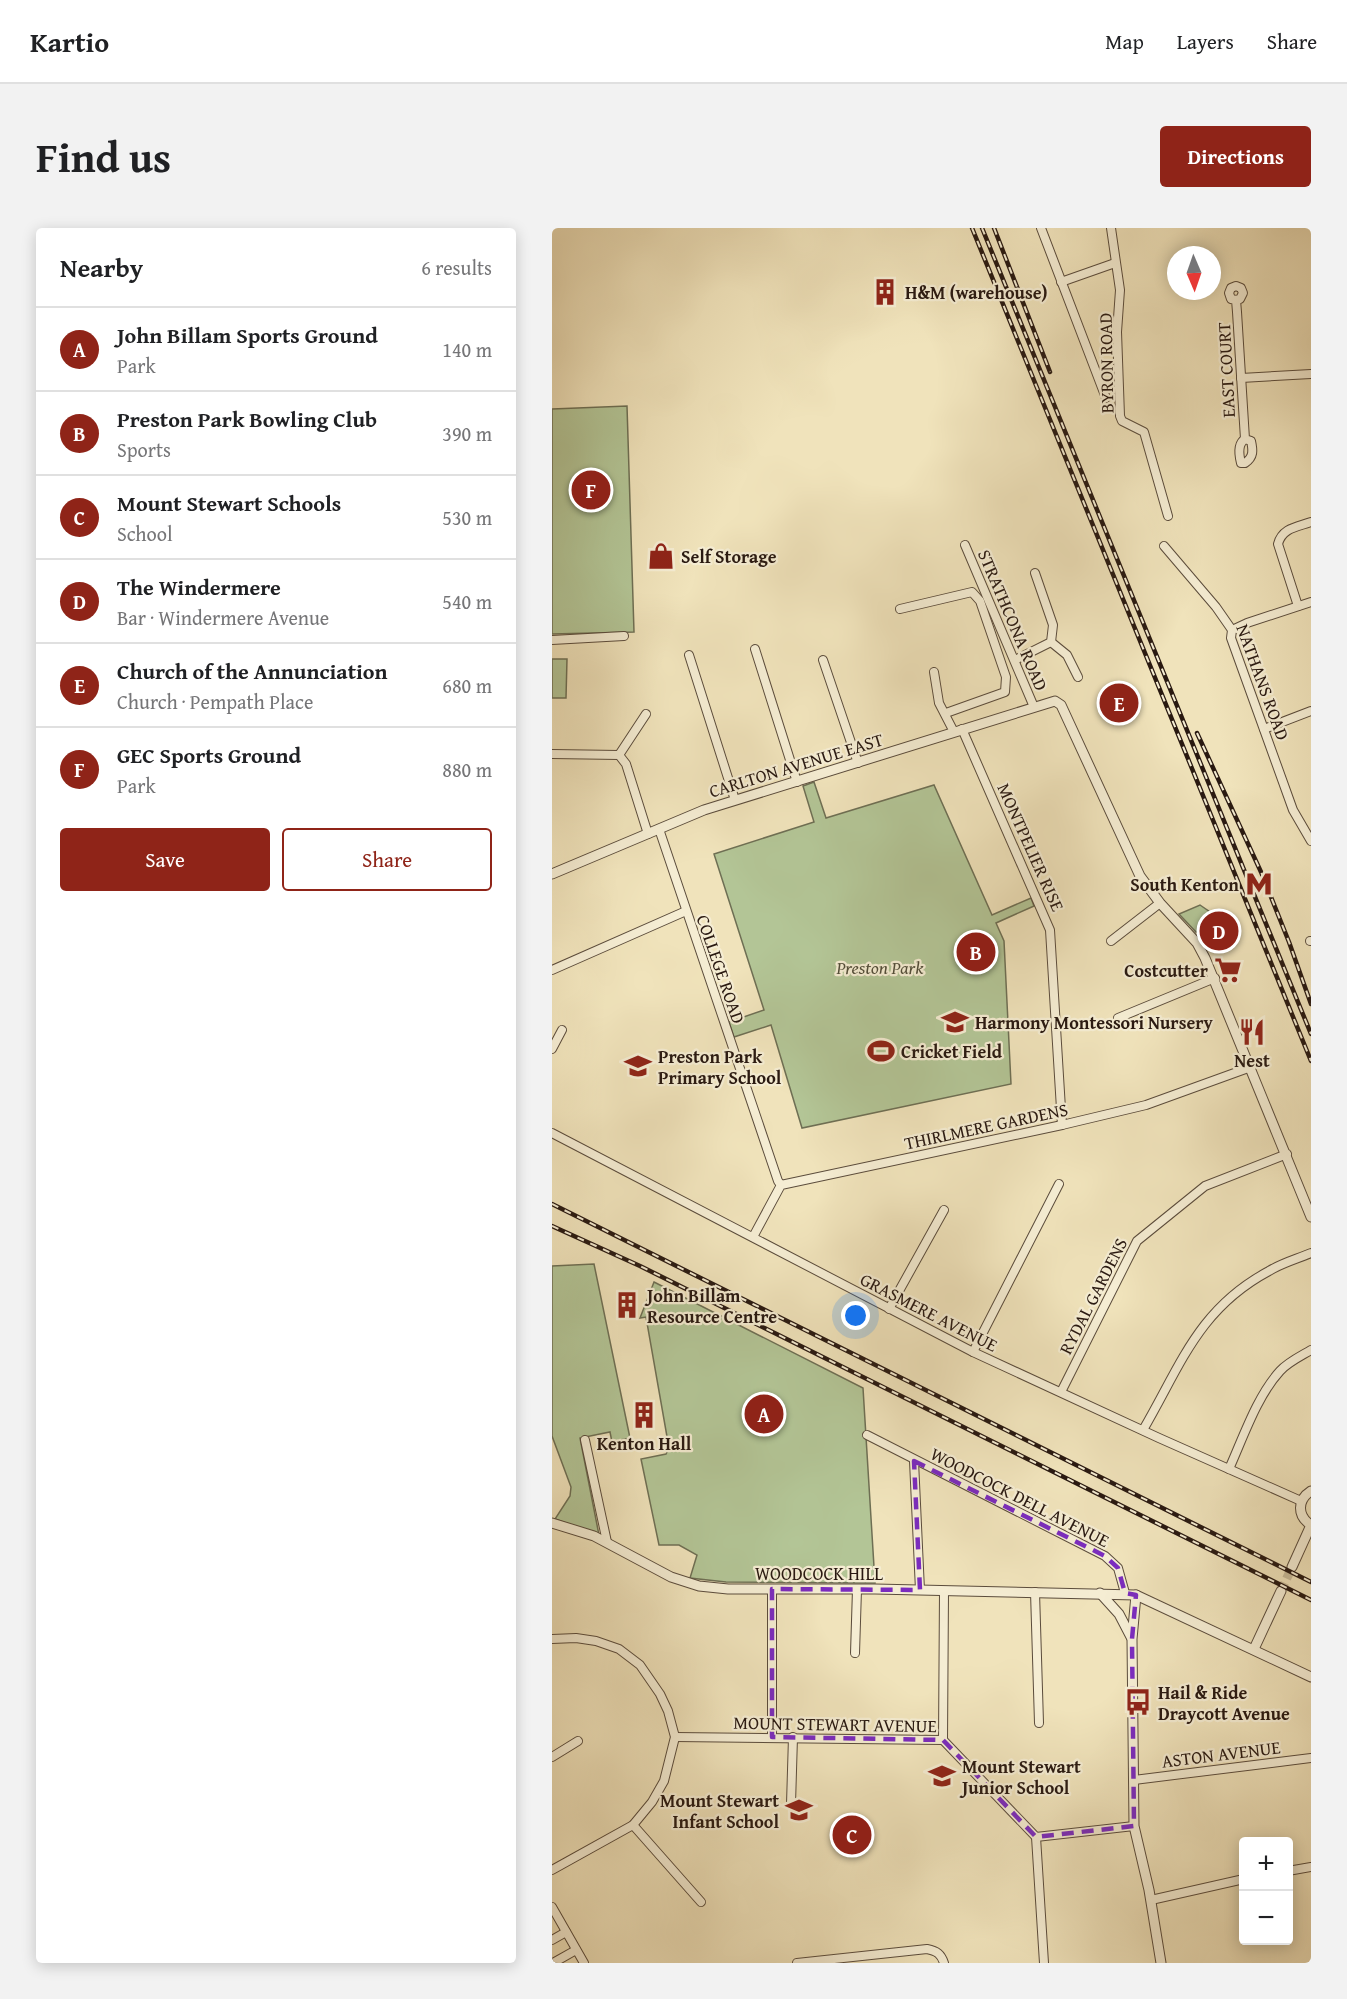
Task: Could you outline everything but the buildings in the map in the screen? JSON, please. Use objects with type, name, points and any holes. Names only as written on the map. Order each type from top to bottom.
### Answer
[{"type":"street","points":[[1041,228],[1106,398]]},
{"type":"street","name":"BYRON ROAD","points":[[1111,228],[1120,290],[1117,332],[1120,416],[1122,422],[1144,432],[1168,516]]},
{"type":"street","points":[[1061,282],[1115,263]]},
{"type":"street","name":"EAST COURT","points":[[1236,300],[1245,439]]},
{"type":"street","points":[[1241,378],[1311,374]]},
{"type":"street","points":[[1298,606],[1278,544],[1284,531],[1311,522]]},
{"type":"street","name":"STRATHCONA ROAD","points":[[965,545],[1034,707]]},
{"type":"street","name":"NATHANS ROAD","points":[[1164,546],[1216,607],[1232,630],[1232,638],[1293,810],[1311,841]]},
{"type":"street","points":[[1035,573],[1053,625],[1051,642]]},
{"type":"street","points":[[900,609],[964,592],[972,592],[980,601],[1006,678],[1005,692],[946,713]]},
{"type":"street","points":[[1232,630],[1311,602]]},
{"type":"street","points":[[552,640],[624,636]]},
{"type":"street","points":[[1015,660],[1051,642]]},
{"type":"street","points":[[1051,642],[1066,655],[1078,677]]},
{"type":"street","points":[[755,649],[797,782]]},
{"type":"street","points":[[689,655],[735,800]]},
{"type":"street","points":[[823,660],[858,762]]},
{"type":"street","name":"MONTPELIER RISE","points":[[934,672],[939,703],[958,731],[1050,930],[1062,1125]]},
{"type":"street","name":"CARLTON AVENUE EAST","points":[[552,874],[704,810],[1055,701],[1061,705],[1131,861],[1160,903]]},
{"type":"street","points":[[1264,729],[1311,711]]},
{"type":"street","points":[[619,755],[646,714]]},
{"type":"street","points":[[552,754],[619,755]]},
{"type":"street","points":[[619,755],[626,764],[648,834]]},
{"type":"street","name":"COLLEGE ROAD","points":[[659,829],[781,1185]]},
{"type":"street","points":[[1111,941],[1160,903],[1197,944],[1215,978],[1311,1217]]},
{"type":"street","points":[[552,970],[686,911]]},
{"type":"street","points":[[1118,1017],[1215,978]]},
{"type":"street","points":[[552,1049],[562,1030]]},
{"type":"street","name":"THIRLMERE GARDENS","points":[[781,1185],[1146,1105],[1251,1067]]},
{"type":"street","name":"GRASMERE AVENUE","points":[[552,1132],[973,1352],[1301,1500]]},
{"type":"street","name":"RYDAL GARDENS","points":[[1061,1392],[1137,1241],[1205,1186],[1287,1154]]},
{"type":"street","points":[[973,1352],[1059,1184]]},
{"type":"street","points":[[753,1237],[781,1185]]},
{"type":"street","points":[[889,1309],[944,1210]]},
{"type":"street","points":[[1143,1430],[1191,1342],[1210,1316],[1232,1295],[1270,1270],[1311,1253]]},
{"type":"street","points":[[1229,1469],[1254,1412],[1271,1383],[1281,1370],[1311,1350]]},
{"type":"street","name":"WOODCOCK DELL AVENUE","points":[[867,1435],[914,1461],[1105,1556],[1118,1568],[1125,1593]]},
{"type":"street","points":[[585,1440],[607,1542]]},
{"type":"street","name":"WOODCOCK DELL AVENUE","points":[[914,1461],[920,1590]]},
{"type":"street","points":[[1292,1567],[1311,1525],[1302,1516],[1300,1510],[1301,1500],[1311,1491]]},
{"type":"street","name":"WOODCOCK HILL","points":[[552,1523],[607,1542],[671,1577],[699,1586],[728,1589],[857,1589],[1136,1595],[1311,1677]]},
{"type":"street","points":[[771,1737],[772,1589]]},
{"type":"street","points":[[855,1653],[857,1589]]},
{"type":"street","points":[[943,1740],[944,1591]]},
{"type":"street","points":[[1254,1649],[1281,1591]]},
{"type":"street","points":[[1035,1592],[1039,1723]]},
{"type":"street","points":[[1100,1593],[1119,1614],[1132,1640]]},
{"type":"street","points":[[1136,1595],[1132,1640],[1134,1826],[1151,1900],[1161,1963]]},
{"type":"street","points":[[552,1639],[576,1638],[596,1641],[619,1649],[640,1665],[660,1694],[668,1711],[675,1737],[664,1781],[652,1802],[633,1825],[552,1870]]},
{"type":"street","name":"MOUNT STEWART AVENUE","points":[[675,1737],[943,1740],[1036,1837]]},
{"type":"street","points":[[791,1804],[793,1737]]},
{"type":"street","points":[[552,1756],[578,1741]]},
{"type":"street","name":"ASTON AVENUE","points":[[1134,1780],[1311,1758]]},
{"type":"street","points":[[633,1825],[701,1902]]},
{"type":"street","points":[[1044,1963],[1036,1837],[1134,1826]]},
{"type":"street","points":[[1293,1870],[1311,1868]]},
{"type":"street","points":[[1151,1900],[1239,1880]]},
{"type":"street","points":[[552,1907],[584,1963]]},
{"type":"street","points":[[552,1940],[566,1932]]},
{"type":"street","points":[[797,1963],[927,1949],[936,1951],[942,1956],[944,1963]]},
{"type":"street","points":[[553,1963],[576,1950]]},
{"type":"highlighted area","points":[[914,1461],[1105,1556],[1118,1568],[1125,1593],[1136,1595],[1132,1639],[1134,1826],[1036,1837],[943,1740],[772,1737],[772,1589],[920,1590]]},
{"type":"green space","points":[[627,406],[634,632],[552,634],[552,409]]},
{"type":"green space","points":[[552,659],[567,659],[566,698],[552,698]]},
{"type":"green space","name":"Preston Park","points":[[814,782],[826,818],[934,785],[992,915],[1031,898],[1034,906],[996,923],[1004,941],[1011,1084],[802,1128],[771,1025],[734,1037],[729,1022],[764,1010],[714,854],[814,822],[803,786]]},
{"type":"green space","points":[[1200,905],[1213,914],[1215,919],[1211,920],[1210,925],[1196,932],[1179,914]]},
{"type":"green space","points":[[594,1264],[630,1438],[612,1442],[610,1432],[580,1438],[599,1535],[555,1519],[570,1496],[571,1487],[552,1436],[552,1266]]},
{"type":"green space","points":[[654,1282],[863,1388],[875,1583],[726,1582],[690,1578],[697,1555],[679,1545],[659,1545],[641,1459],[666,1454],[669,1448],[646,1317],[640,1318]]},
{"type":"tunnel","points":[[1281,1591],[1292,1567]]},
{"type":"railway","points":[[972,228],[1311,1061]]},
{"type":"railway","points":[[982,228],[1311,1034]]},
{"type":"railway","points":[[994,228],[1050,372]]},
{"type":"railway","points":[[1197,733],[1261,872],[1311,1004]]},
{"type":"railway","points":[[552,1204],[1311,1582]]},
{"type":"railway","points":[[552,1226],[640,1266],[1311,1600]]},
{"type":"place","name":"H&M (warehouse)","points":[[885,292]]},
{"type":"place","name":"GEC Sports Ground","points":[[591,490]]},
{"type":"place","name":"Self Storage","points":[[661,556]]},
{"type":"place","name":"Church of the Annunciation","points":[[1119,703]]},
{"type":"place","name":"South Kenton","points":[[1259,884]]},
{"type":"place","name":"The Windermere","points":[[1219,931]]},
{"type":"place","name":"Preston Park Bowling Club","points":[[976,952]]},
{"type":"place","name":"Costcutter","points":[[1228,970]]},
{"type":"place","name":"Harmony Montessori Nursery","points":[[955,1022]]},
{"type":"place","name":"Nest","points":[[1252,1032]]},
{"type":"place","name":"Cricket Field","points":[[881,1051]]},
{"type":"place","name":"Preston Park Primary School","points":[[638,1066]]},
{"type":"place","name":"John Billam Resource Centre","points":[[627,1305]]},
{"type":"place","name":"John Billam Sports Ground","points":[[764,1414]]},
{"type":"place","name":"Kenton Hall","points":[[644,1415]]},
{"type":"place","name":"Hail & Ride Draycott Avenue","points":[[1138,1702]]},
{"type":"place","name":"Mount Stewart Junior School","points":[[942,1776]]},
{"type":"place","name":"Mount Stewart Infant School","points":[[799,1810]]},
{"type":"place","name":"Mount Stewart Schools","points":[[852,1835]]}]
